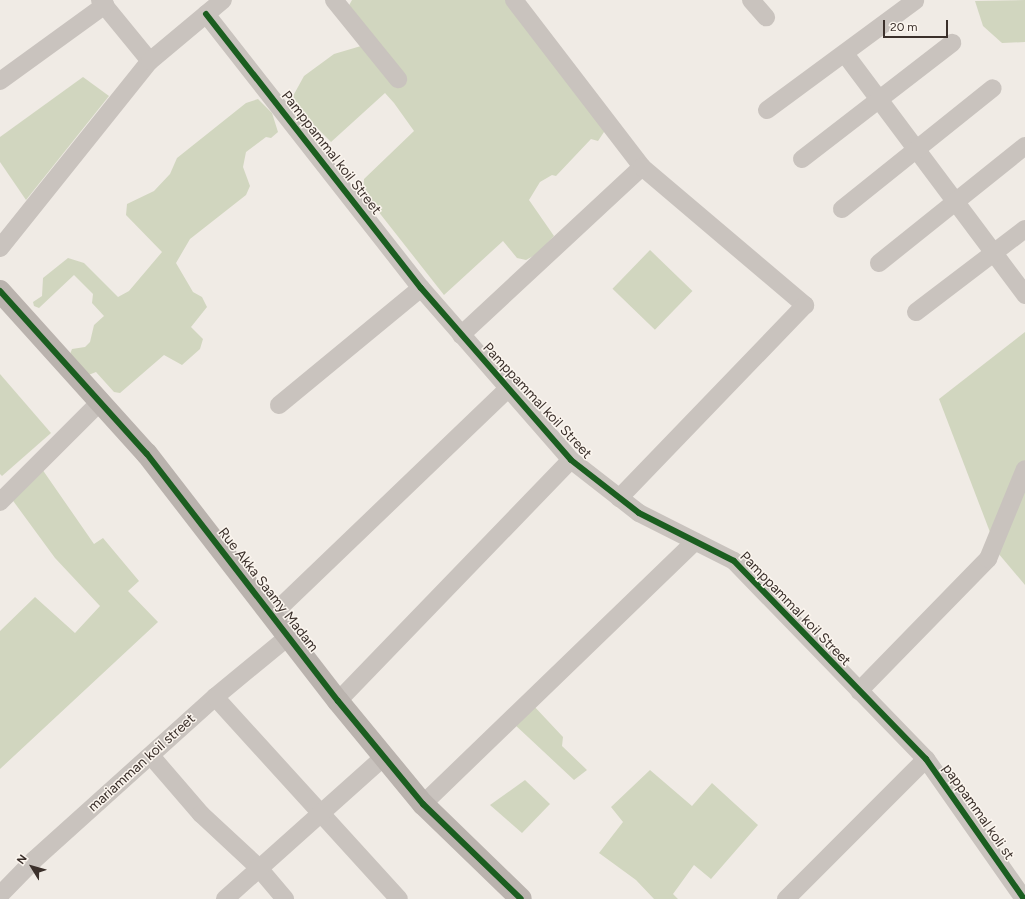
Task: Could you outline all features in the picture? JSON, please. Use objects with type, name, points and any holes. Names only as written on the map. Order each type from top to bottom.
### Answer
[{"type":"street","points":[[0,248],[150,61],[223,0]]},
{"type":"street","points":[[334,0],[398,79]]},
{"type":"street","points":[[514,0],[642,167],[805,305],[619,498]]},
{"type":"street","points":[[751,0],[766,17]]},
{"type":"street","points":[[767,110],[915,1]]},
{"type":"street","points":[[0,81],[103,2],[150,61]]},
{"type":"street","name":"Pamppammal koil Street","points":[[206,14],[421,288],[507,390],[571,460],[639,513],[734,560],[858,691],[926,759]]},
{"type":"street","points":[[802,159],[952,43]]},
{"type":"street","points":[[845,54],[880,98],[992,254],[1025,295]]},
{"type":"street","points":[[842,209],[993,88]]},
{"type":"street","points":[[879,263],[953,201],[1025,146]]},
{"type":"street","points":[[461,335],[642,167]]},
{"type":"street","points":[[916,312],[1025,229]]},
{"type":"street","points":[[279,405],[421,288]]},
{"type":"street","name":"Rue Akka Saamy Madam","points":[[0,291],[102,402],[157,466],[338,701],[423,804],[521,899]]},
{"type":"street","points":[[272,615],[507,390]]},
{"type":"street","points":[[0,502],[102,402]]},
{"type":"street","points":[[338,701],[571,460]]},
{"type":"street","points":[[858,691],[988,559],[1025,469]]},
{"type":"street","points":[[423,804],[695,541]]},
{"type":"street","name":"mariamman koil street","points":[[0,896],[34,860],[215,698],[289,636]]},
{"type":"street","points":[[215,698],[320,815],[399,899]]},
{"type":"street","points":[[151,756],[201,814],[258,867],[285,899]]},
{"type":"street","points":[[225,899],[258,867],[320,815],[384,757]]},
{"type":"street","points":[[786,899],[926,759]]},
{"type":"street","name":"pappammal koli st","points":[[926,759],[1024,899]]},
{"type":"green space","points":[[352,0],[508,0],[606,129],[598,141],[591,139],[556,176],[552,175],[540,182],[529,200],[554,236],[537,254],[526,260],[517,258],[503,241],[444,295],[363,192],[364,179],[414,131],[394,103],[385,93],[331,142],[303,114],[293,96],[304,76],[334,54],[361,46],[347,9]]},
{"type":"green space","points":[[1025,0],[1025,42],[1002,43],[983,26],[975,1]]},
{"type":"green space","points":[[83,77],[109,96],[26,200],[0,162],[0,137]]},
{"type":"green space","points":[[258,99],[272,113],[278,132],[271,138],[266,137],[246,152],[243,167],[250,186],[246,195],[190,239],[176,263],[193,292],[202,297],[207,307],[191,327],[203,339],[200,349],[182,365],[164,355],[120,393],[114,392],[96,372],[86,376],[70,354],[72,349],[85,347],[90,342],[94,325],[104,316],[92,303],[93,294],[74,275],[39,308],[34,306],[33,302],[42,296],[43,278],[68,258],[84,263],[118,297],[129,291],[162,252],[126,215],[127,204],[154,191],[170,174],[177,158],[246,103]]},
{"type":"green space","points":[[650,250],[692,291],[655,330],[612,289]]},
{"type":"green space","points":[[1025,332],[1025,585],[998,553],[939,399]]},
{"type":"green space","points":[[0,374],[51,433],[2,476],[0,474]]},
{"type":"green space","points":[[42,469],[94,544],[103,538],[139,581],[128,591],[158,622],[0,769],[0,631],[35,597],[75,633],[100,606],[55,558],[11,498]]},
{"type":"green space","points":[[532,704],[563,737],[562,746],[587,770],[574,780],[513,723]]},
{"type":"green space","points":[[650,770],[692,806],[712,783],[758,825],[711,879],[694,865],[673,894],[678,899],[654,899],[636,880],[599,853],[623,822],[611,807]]},
{"type":"green space","points":[[525,780],[550,804],[522,833],[490,805]]},
{"type":"cycle path","points":[[206,14],[421,288],[571,460],[639,513],[734,561],[926,759],[1024,899]]},
{"type":"cycle path","points":[[0,291],[147,454],[338,701],[423,804],[521,899]]}]
